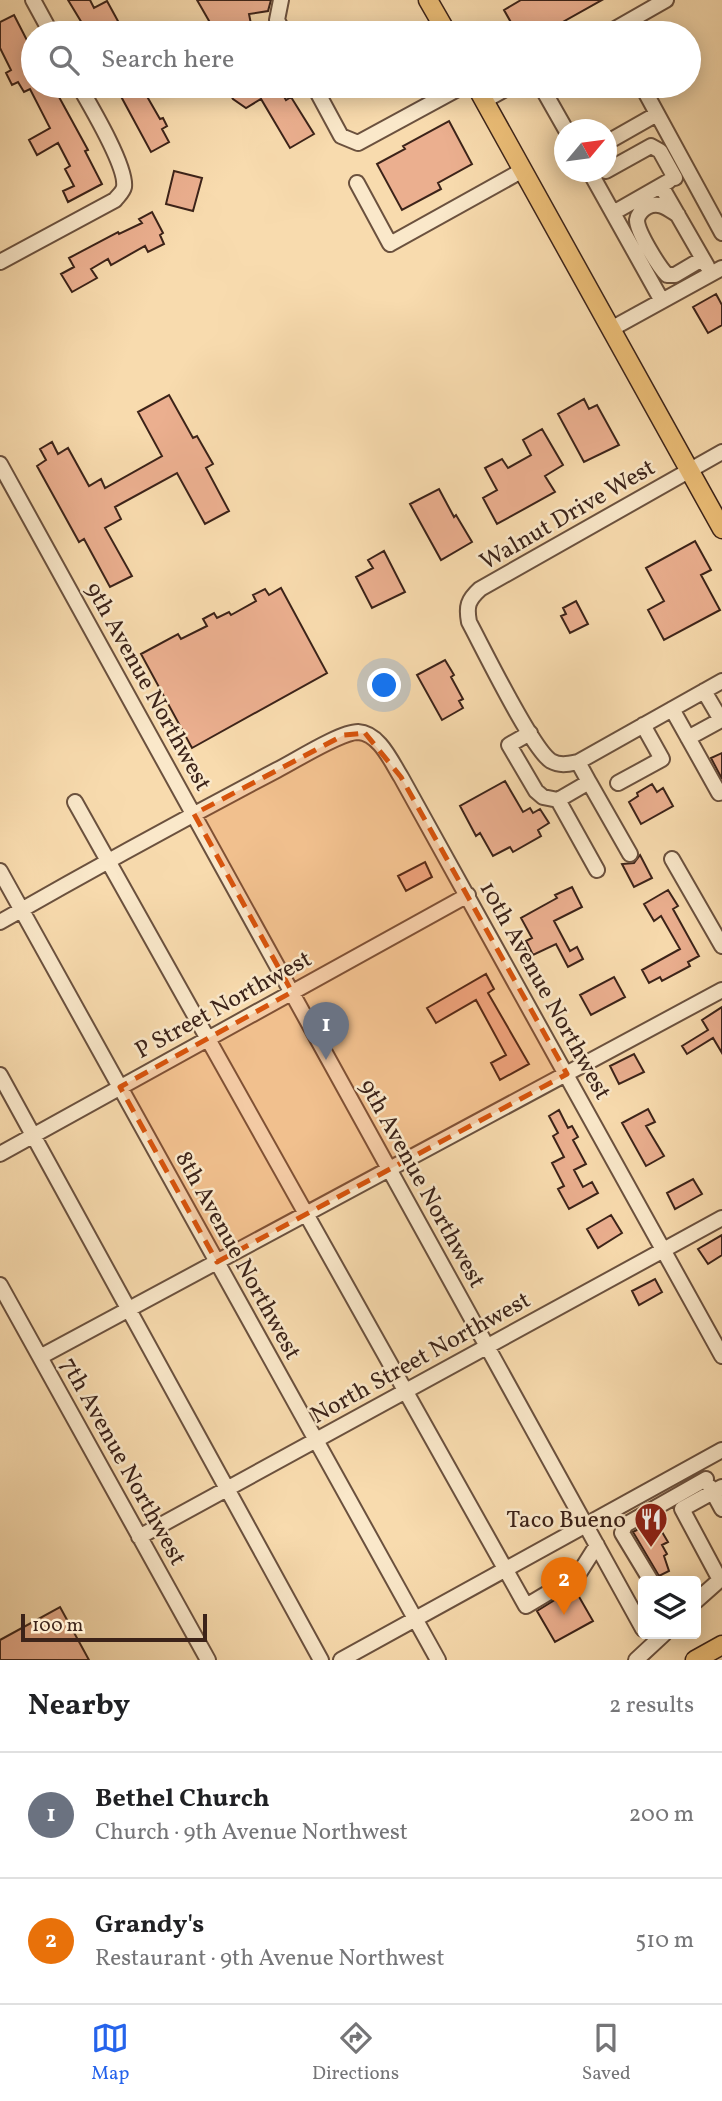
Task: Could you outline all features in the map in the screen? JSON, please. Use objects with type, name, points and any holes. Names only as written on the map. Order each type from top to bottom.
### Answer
[{"type":"main road","points":[[428,0],[440,21]]},
{"type":"main road","points":[[483,98],[722,529]]},
{"type":"main road","points":[[695,1660],[722,1645]]},
{"type":"street","points":[[33,0],[44,21]]},
{"type":"street","points":[[277,21],[281,0]]},
{"type":"street","points":[[629,21],[666,0]]},
{"type":"street","points":[[0,262],[115,200],[124,187],[117,158],[85,98]]},
{"type":"street","points":[[321,98],[341,135],[358,143],[441,98]]},
{"type":"street","points":[[548,98],[560,119]]},
{"type":"street","points":[[648,98],[722,233]]},
{"type":"street","points":[[617,137],[657,114]]},
{"type":"street","points":[[617,164],[651,146],[660,150],[675,178]]},
{"type":"street","points":[[613,213],[675,178],[686,167]]},
{"type":"street","points":[[357,183],[390,244],[523,170]]},
{"type":"street","points":[[602,182],[613,213],[662,300]]},
{"type":"street","points":[[611,329],[716,271],[702,259],[661,186]]},
{"type":"street","points":[[678,215],[660,204],[654,204],[641,211],[638,225],[667,275],[675,275],[702,259]]},
{"type":"street","points":[[690,471],[722,453]]},
{"type":"street","name":"9th Avenue Northwest","points":[[0,464],[638,1620]]},
{"type":"street","name":"Walnut Drive West","points":[[578,762],[561,765],[550,761],[530,733],[469,622],[467,607],[480,589],[690,471]]},
{"type":"street","points":[[630,854],[578,762],[722,681]]},
{"type":"street","points":[[688,738],[721,720],[705,691]]},
{"type":"street","points":[[672,709],[719,793],[722,792]]},
{"type":"street","points":[[618,783],[662,759],[643,725]]},
{"type":"street","name":"10th Avenue Northwest","points":[[194,814],[344,735],[365,733],[373,738],[401,777],[468,895],[722,1356]]},
{"type":"street","points":[[530,733],[509,745],[536,791],[543,797],[558,800],[589,782]]},
{"type":"street","points":[[558,800],[597,870]]},
{"type":"street","points":[[75,802],[526,1606],[578,1575],[597,1545]]},
{"type":"street","points":[[0,922],[194,814]]},
{"type":"street","points":[[672,859],[722,946]]},
{"type":"street","name":"8th Avenue Northwest","points":[[0,872],[438,1660]]},
{"type":"street","name":"P Street Northwest","points":[[0,1154],[468,895]]},
{"type":"street","points":[[40,1357],[722,990]]},
{"type":"street","points":[[0,1076],[321,1660]]},
{"type":"street","name":"North Street Northwest","points":[[139,1537],[722,1218]]},
{"type":"street","name":"7th Avenue Northwest","points":[[0,1285],[208,1660]]},
{"type":"street","points":[[341,1660],[722,1450]]},
{"type":"street","points":[[699,1463],[714,1486],[722,1509]]},
{"type":"street","points":[[701,1597],[721,1579],[682,1509],[714,1486]]},
{"type":"street","points":[[648,1576],[621,1533],[625,1525],[714,1486]]},
{"type":"street","points":[[636,1660],[646,1639]]},
{"type":"highlighted area","points":[[365,733],[401,777],[567,1074],[217,1262],[120,1087],[292,992],[194,814],[344,735]]},
{"type":"building","points":[[68,0],[90,0],[94,8],[107,1],[118,21],[81,21]]},
{"type":"building","points":[[197,0],[271,0],[268,11],[249,14],[250,21],[209,21]]},
{"type":"building","points":[[521,0],[602,0],[564,21],[510,21],[504,10]]},
{"type":"building","points":[[14,15],[21,29],[21,87],[18,82],[12,85],[6,73],[11,70],[0,48],[0,22]]},
{"type":"building","points":[[35,98],[60,98],[88,150],[85,151],[102,184],[68,202],[63,191],[74,186],[65,169],[70,166],[58,143],[37,155],[29,140],[50,128]]},
{"type":"building","points":[[122,98],[148,98],[160,119],[163,118],[167,126],[162,129],[169,142],[151,152]]},
{"type":"building","points":[[292,98],[314,134],[290,148],[261,99],[246,108],[233,99]]},
{"type":"building","points":[[449,121],[472,164],[438,183],[441,189],[402,210],[377,164],[405,149],[403,146]]},
{"type":"building","points":[[174,171],[202,178],[193,211],[166,204]]},
{"type":"building","points":[[152,212],[163,233],[160,235],[164,244],[148,252],[145,246],[111,265],[108,259],[91,269],[97,278],[72,292],[61,274],[74,267],[69,258],[118,232],[119,234],[142,223],[139,219]]},
{"type":"building","points":[[716,294],[722,305],[722,325],[708,333],[693,307]]},
{"type":"building","points":[[169,395],[193,438],[197,436],[213,464],[206,468],[229,511],[205,524],[177,473],[115,507],[121,519],[105,528],[132,576],[110,587],[84,539],[79,542],[37,466],[46,460],[40,449],[52,442],[58,454],[68,448],[89,486],[101,479],[105,488],[162,456],[138,412]]},
{"type":"building","points":[[584,399],[589,409],[597,405],[619,445],[584,462],[558,414]]},
{"type":"building","points":[[542,429],[563,465],[545,476],[555,492],[497,524],[483,498],[497,490],[485,468],[502,459],[508,468],[531,455],[523,440]]},
{"type":"building","points":[[439,489],[472,542],[441,560],[410,504]]},
{"type":"building","points":[[695,541],[711,570],[701,575],[720,610],[664,640],[648,610],[664,601],[646,568]]},
{"type":"building","points":[[384,551],[405,592],[372,608],[356,577],[373,568],[368,560]]},
{"type":"building","points":[[281,588],[327,673],[192,748],[141,654],[178,634],[181,639],[207,626],[203,619],[214,613],[217,618],[229,612],[231,615],[256,601],[253,595],[265,589],[269,595]]},
{"type":"building","points":[[576,601],[588,624],[570,633],[561,616],[566,614],[563,608]]},
{"type":"building","points":[[445,660],[463,699],[459,701],[463,708],[442,720],[417,675]]},
{"type":"building","points":[[722,753],[722,779],[711,758]]},
{"type":"building","points":[[505,781],[523,812],[530,808],[533,813],[540,809],[549,823],[538,830],[541,836],[513,852],[510,847],[493,856],[480,833],[476,836],[460,806]]},
{"type":"building","points":[[652,784],[657,792],[663,788],[673,806],[641,824],[629,802],[638,796],[637,793]]},
{"type":"building","points":[[640,855],[652,878],[634,887],[622,864],[634,863]]},
{"type":"building","points":[[425,862],[432,877],[406,891],[398,876]]},
{"type":"building","points":[[572,887],[582,907],[554,921],[570,951],[577,947],[583,959],[568,967],[556,944],[533,955],[526,941],[532,938],[521,918]]},
{"type":"building","points":[[668,890],[678,906],[673,909],[699,956],[688,962],[690,966],[662,981],[660,977],[649,983],[642,970],[680,949],[661,916],[654,921],[644,904]]},
{"type":"building","points":[[486,974],[494,989],[488,993],[529,1064],[500,1080],[491,1063],[506,1055],[476,1000],[436,1023],[427,1008]]},
{"type":"building","points":[[614,977],[625,997],[591,1015],[580,995]]},
{"type":"building","points":[[722,1007],[722,1053],[713,1038],[687,1054],[682,1046],[708,1030],[702,1020]]},
{"type":"building","points":[[634,1054],[644,1072],[619,1084],[610,1066]]},
{"type":"building","points":[[648,1109],[655,1122],[646,1126],[664,1156],[646,1166],[622,1123]]},
{"type":"building","points":[[559,1110],[568,1128],[572,1126],[578,1137],[573,1140],[586,1164],[574,1170],[583,1187],[592,1182],[598,1193],[569,1209],[558,1189],[564,1186],[552,1163],[564,1157],[553,1136],[558,1133],[549,1116]]},
{"type":"building","points":[[693,1179],[702,1194],[675,1209],[667,1193]]},
{"type":"building","points":[[611,1215],[622,1233],[598,1248],[587,1229]]},
{"type":"building","points":[[722,1235],[722,1255],[708,1264],[698,1249]]},
{"type":"building","points":[[655,1279],[662,1292],[639,1305],[632,1291]]},
{"type":"building","name":"Taco Bueno","points":[[655,1520],[668,1542],[662,1545],[667,1554],[664,1556],[669,1571],[659,1576],[633,1532]]},
{"type":"building","points":[[574,1588],[593,1621],[555,1642],[537,1611]]},
{"type":"building","points":[[60,1607],[89,1660],[0,1660],[0,1640]]},
{"type":"place","name":"Bethel Church","points":[[326,1060]]},
{"type":"place","name":"Taco Bueno","points":[[651,1549]]},
{"type":"place","name":"Grandy's","points":[[564,1615]]}]
